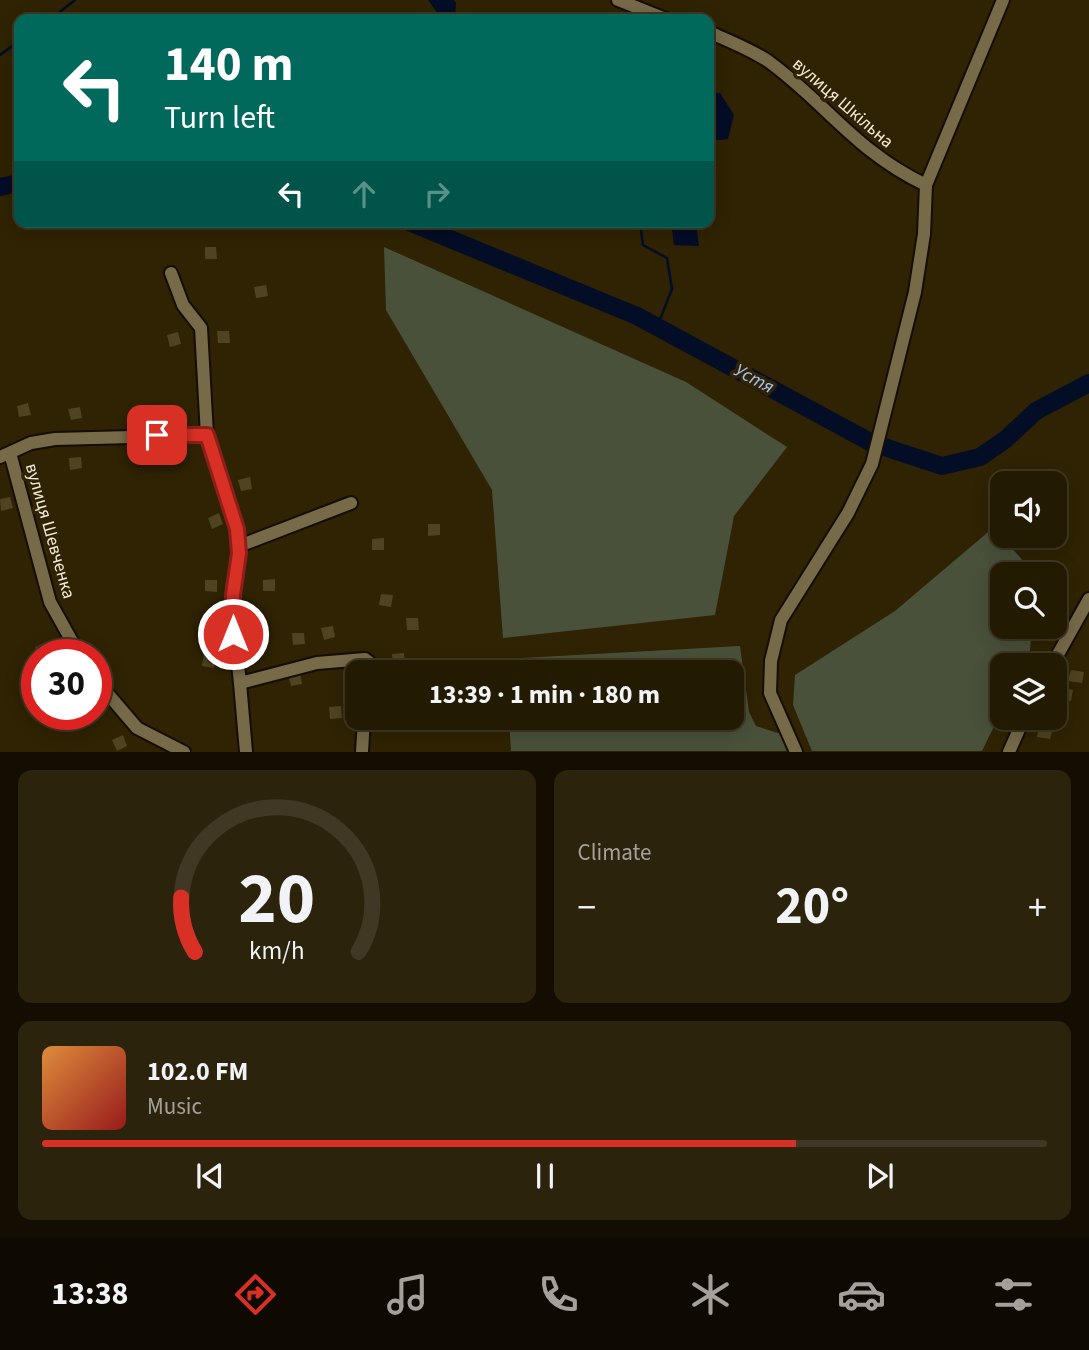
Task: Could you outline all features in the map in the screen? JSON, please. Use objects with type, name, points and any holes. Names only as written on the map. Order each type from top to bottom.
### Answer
[{"type":"street","points":[[618,0],[653,14]]},
{"type":"street","points":[[796,751],[770,693],[771,661],[781,620],[848,513],[872,464],[915,292],[924,234],[926,185],[1003,0]]},
{"type":"street","name":"вулиця Шкільна","points":[[714,35],[765,59],[892,170],[926,185]]},
{"type":"street","points":[[171,273],[183,305],[201,328],[207,435],[237,529],[239,546],[232,609],[246,751]]},
{"type":"street","points":[[5,455],[31,443],[55,439],[207,435]]},
{"type":"street","name":"вулиця Шевченка","points":[[5,455],[50,602],[71,639]]},
{"type":"street","points":[[239,546],[351,503]]},
{"type":"street","points":[[1059,653],[1089,599]]},
{"type":"street","points":[[240,683],[345,660]]},
{"type":"street","points":[[112,698],[138,728],[184,751]]},
{"type":"street","points":[[362,751],[363,730]]},
{"type":"street","points":[[1009,751],[1019,730]]},
{"type":"green space","points":[[384,247],[686,382],[787,447],[734,516],[715,615],[503,638],[492,490],[386,310]]},
{"type":"green space","points":[[990,530],[990,548],[1012,548],[1024,562],[990,562],[990,639],[1031,639],[1029,653],[990,653],[990,730],[992,730],[982,751],[812,751],[793,705],[795,675],[895,611]]},
{"type":"green space","points":[[740,646],[742,660],[504,660]]},
{"type":"green space","points":[[744,675],[749,712],[756,726],[781,734],[787,751],[511,751],[510,730],[744,730]]},
{"type":"water","points":[[428,0],[454,0],[455,14],[438,14]]},
{"type":"water","points":[[714,93],[720,93],[734,115],[728,139],[714,140]]},
{"type":"water","points":[[672,228],[697,228],[699,246],[674,245]]},
{"type":"building","points":[[205,247],[216,247],[217,259],[205,259]]},
{"type":"building","points":[[266,285],[268,296],[256,298],[254,287]]},
{"type":"building","points":[[217,331],[229,331],[230,343],[218,343]]},
{"type":"building","points":[[178,332],[181,344],[170,347],[167,335]]},
{"type":"building","points":[[28,403],[31,415],[19,417],[17,406]]},
{"type":"building","points":[[80,407],[82,418],[71,420],[68,409]]},
{"type":"building","points":[[150,451],[151,463],[139,464],[138,452]]},
{"type":"building","points":[[81,457],[82,468],[70,470],[69,458]]},
{"type":"building","points":[[250,477],[252,489],[241,491],[238,480]]},
{"type":"building","points":[[10,497],[13,508],[1,511],[0,499]]},
{"type":"building","points":[[219,513],[223,524],[212,529],[208,518]]},
{"type":"building","points":[[428,524],[440,524],[440,535],[428,536]]},
{"type":"building","points":[[384,538],[384,550],[372,550],[372,539]]},
{"type":"building","points":[[56,541],[58,552],[47,555],[44,543]]},
{"type":"building","points":[[275,579],[275,591],[263,591],[263,580]]},
{"type":"building","points":[[205,580],[217,580],[217,592],[205,591]]},
{"type":"building","points":[[381,594],[393,595],[391,607],[379,605]]},
{"type":"building","points":[[406,618],[418,618],[419,630],[407,630]]},
{"type":"building","points":[[203,619],[215,619],[215,631],[203,631]]},
{"type":"building","points":[[333,626],[335,637],[324,640],[321,628]]},
{"type":"building","points":[[292,633],[304,633],[305,644],[293,645]]},
{"type":"building","points":[[404,653],[405,660],[392,660],[392,654]]},
{"type":"building","points":[[204,654],[215,656],[214,668],[202,666]]},
{"type":"building","points":[[1071,670],[1084,672],[1082,683],[1068,681]]},
{"type":"building","points":[[300,672],[302,684],[291,686],[288,675]]},
{"type":"building","points":[[1067,689],[1073,690],[1071,701],[1067,700]]},
{"type":"building","points":[[341,706],[342,718],[330,719],[329,707]]},
{"type":"building","points":[[1038,730],[1052,730],[1050,739],[1037,737]]},
{"type":"building","points":[[123,735],[127,746],[117,751],[112,740]]},
{"type":"waterway","points":[[57,14],[75,0]]},
{"type":"waterway","points":[[0,55],[14,45]]},
{"type":"waterway","name":"Устя","points":[[0,187],[14,184]]},
{"type":"waterway","name":"Устя","points":[[424,228],[637,316],[872,443],[942,466],[980,457],[1006,439],[1036,411],[1089,383]]},
{"type":"waterway","points":[[641,228],[643,245],[667,258],[672,289],[657,327]]},
{"type":"route","points":[[157,435],[207,435],[215,455],[237,529],[239,553],[234,581],[233,634]]}]
